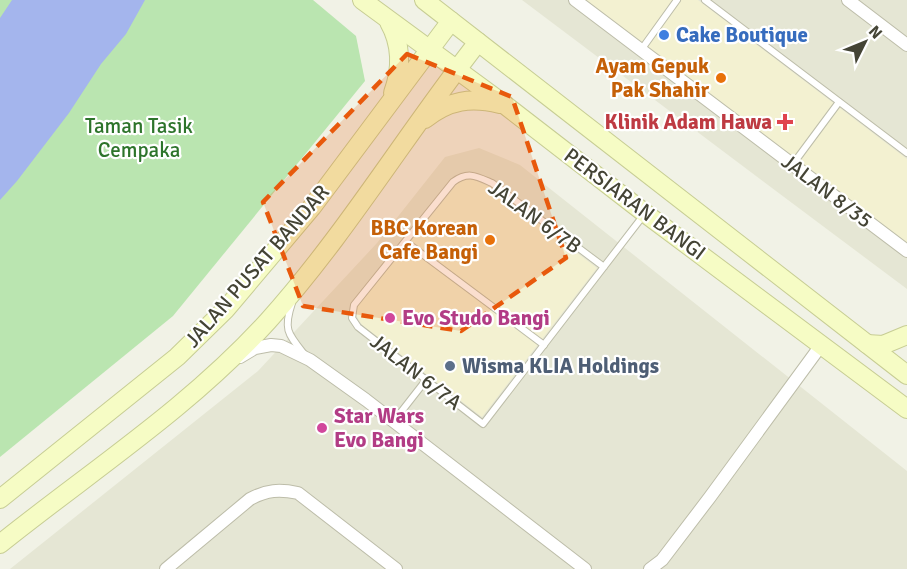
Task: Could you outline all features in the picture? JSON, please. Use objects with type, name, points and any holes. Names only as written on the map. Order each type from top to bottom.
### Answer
[{"type":"main road","name":"PERSIARAN BANGI","points":[[362,0],[505,105],[646,214],[907,409]]},
{"type":"main road","name":"PERSIARAN BANGI","points":[[423,0],[907,375]]},
{"type":"main road","points":[[383,114],[396,84],[400,66],[398,41],[388,20]]},
{"type":"main road","name":"JALAN PUSAT BANDAR","points":[[0,499],[177,357],[226,309],[312,207],[451,21]]},
{"type":"main road","name":"JALAN PUSAT BANDAR","points":[[0,544],[158,423],[219,369],[266,322],[309,274],[478,42]]},
{"type":"main road","points":[[410,133],[436,110],[453,102],[479,100],[505,105]]},
{"type":"main road","points":[[867,344],[883,345],[907,335]]},
{"type":"street","name":"JALAN 8/35","points":[[575,0],[907,251]]},
{"type":"street","points":[[848,0],[907,45]]},
{"type":"street","points":[[650,569],[662,560],[822,344]]},
{"type":"street","name":"JALAN PUSAT BANDAR","points":[[219,369],[264,345],[281,346],[310,360],[585,569]]},
{"type":"street","points":[[166,569],[250,500],[264,492],[281,489],[298,494],[396,569]]},
{"type":"lane","points":[[640,50],[677,0]]},
{"type":"lane","points":[[705,0],[907,153]]},
{"type":"lane","points":[[792,165],[839,102]]},
{"type":"lane","name":"JALAN 6/7B","points":[[406,242],[453,182],[463,175],[476,176],[492,183],[604,267]]},
{"type":"lane","points":[[406,242],[544,345],[646,214]]},
{"type":"lane","name":"JALAN 6/7A","points":[[406,242],[354,305],[352,318],[358,327],[483,424],[544,345]]},
{"type":"lane","name":"JALAN PUSAT BANDAR","points":[[309,274],[292,302],[286,323],[291,339],[310,360]]},
{"type":"lane","points":[[393,422],[426,380]]},
{"type":"highlighted area","points":[[407,54],[512,97],[566,258],[461,331],[303,306],[263,202]]},
{"type":"shaded area","points":[[522,0],[907,0],[907,289],[784,197]]},
{"type":"shaded area","points":[[583,0],[698,0],[907,159],[907,245]]},
{"type":"shaded area","points":[[479,148],[520,165],[907,471],[907,569],[10,569],[258,371],[377,243],[445,157]]},
{"type":"shaded area","points":[[465,179],[490,187],[597,268],[482,417],[362,325],[356,315],[357,307],[457,184]]},
{"type":"green space","name":"Taman Tasik Cempaka","points":[[0,0],[313,0],[356,36],[365,81],[173,316],[0,457]]},
{"type":"water","points":[[12,0],[145,0],[126,34],[101,64],[69,113],[0,200],[0,18]]},
{"type":"place","name":"Cake Boutique","points":[[664,35]]},
{"type":"place","name":"Ayam Gepuk Pak Shahir","points":[[721,78]]},
{"type":"place","name":"Klinik Adam Hawa","points":[[785,122]]},
{"type":"place","name":"BBC Korean Cafe Bangi","points":[[490,240]]},
{"type":"place","name":"Evo Studo Bangi","points":[[390,318]]},
{"type":"place","name":"Wisma KLIA Holdings","points":[[450,366]]},
{"type":"place","name":"Star Wars Evo Bangi","points":[[322,428]]}]
